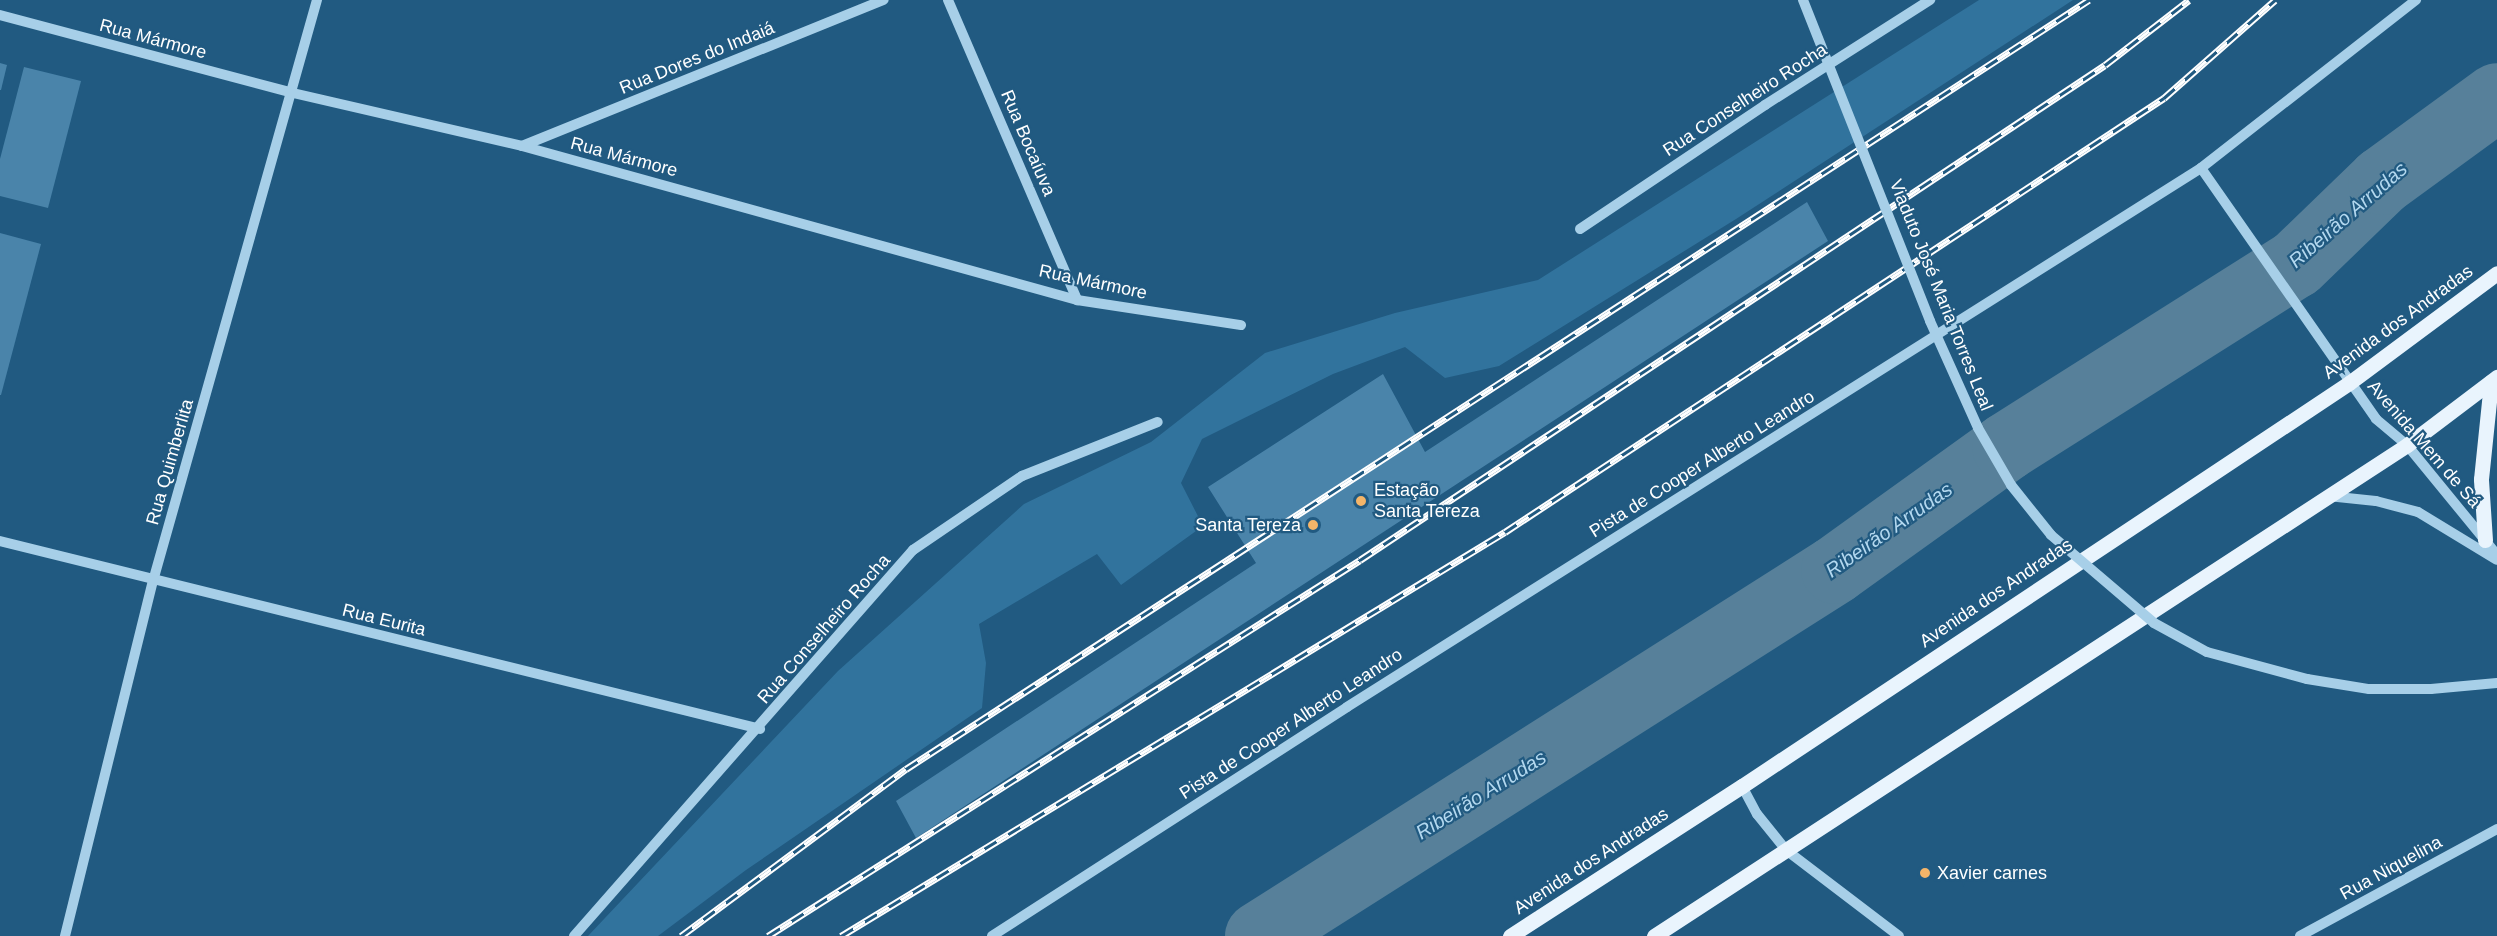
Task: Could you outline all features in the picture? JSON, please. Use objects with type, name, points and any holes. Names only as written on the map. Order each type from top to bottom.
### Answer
[{"type":"main road","name":"Avenida dos Andradas","points":[[1510,936],[1742,786],[2349,383],[2497,273]]},
{"type":"main road","points":[[1654,936],[2325,496],[2407,445],[2494,379]]},
{"type":"main road","points":[[2485,540],[2481,479],[2494,379]]},
{"type":"street","name":"Rua Quimberlita","points":[[65,936],[153,581],[293,93],[317,0]]},
{"type":"street","name":"Rua Dores do Indaiá","points":[[522,146],[884,0]]},
{"type":"street","name":"Rua Bocaíuva","points":[[948,0],[1077,300]]},
{"type":"street","name":"Viaduto José Maria Torres Leal","points":[[1803,0],[1930,321],[1978,428],[2011,485],[2051,535],[2154,623],[2207,652],[2307,679],[2369,689],[2431,689],[2497,683]]},
{"type":"street","name":"Rua Conselheiro Rocha","points":[[1580,229],[1765,105],[1930,0]]},
{"type":"street","name":"Pista de Cooper Alberto Leandro","points":[[992,936],[1347,707],[2201,168],[2416,0]]},
{"type":"street","name":"Rua Mármore","points":[[0,15],[293,93],[522,146],[1077,300],[1241,326]]},
{"type":"street","name":"Avenida Mem de Sá","points":[[2201,168],[2349,383],[2376,418],[2407,445],[2497,555]]},
{"type":"street","name":"Rua Conselheiro Rocha","points":[[574,936],[760,729],[912,550],[1022,476],[1158,422]]},
{"type":"street","name":"Avenida Mem de Sá","points":[[2325,496],[2376,501],[2418,512],[2497,560]]},
{"type":"street","name":"Rua Eurita","points":[[0,541],[153,581],[760,729]]},
{"type":"street","points":[[1742,786],[1757,814],[1786,850],[1899,936]]},
{"type":"street","name":"Rua Niquelina","points":[[2300,936],[2497,829]]},
{"type":"shaded area","points":[[1979,0],[2073,0],[1736,219],[1499,366],[1445,378],[1405,347],[1333,374],[1202,439],[1181,483],[1203,526],[1121,585],[1097,554],[979,624],[986,663],[982,708],[746,870],[658,936],[588,936],[838,671],[1024,504],[1151,442],[1265,353],[1395,313],[1538,280]]},
{"type":"building","points":[[0,63],[7,65],[1,90],[0,90]]},
{"type":"building","points":[[24,67],[81,81],[48,208],[0,196],[0,159]]},
{"type":"building","name":"Santa Tereza","points":[[1807,202],[1828,241],[916,838],[896,801],[1256,563],[1208,487],[1383,374],[1425,452]]},
{"type":"building","points":[[0,233],[41,244],[1,395],[0,395]]},
{"type":"waterway","name":"Ribeirão Arrudas","points":[[1259,936],[1835,570],[2006,447],[2296,264],[2382,181],[2497,97]]},
{"type":"railway","points":[[681,936],[906,769],[2089,0]]},
{"type":"railway","points":[[768,936],[1360,560],[2105,65],[2189,0]]},
{"type":"railway","points":[[841,936],[1505,532],[2164,98],[2275,0]]},
{"type":"place","name":"Estação Santa Tereza","points":[[1361,501]]},
{"type":"place","name":"Santa Tereza","points":[[1313,525]]},
{"type":"place","name":"Xavier carnes","points":[[1925,873]]}]
